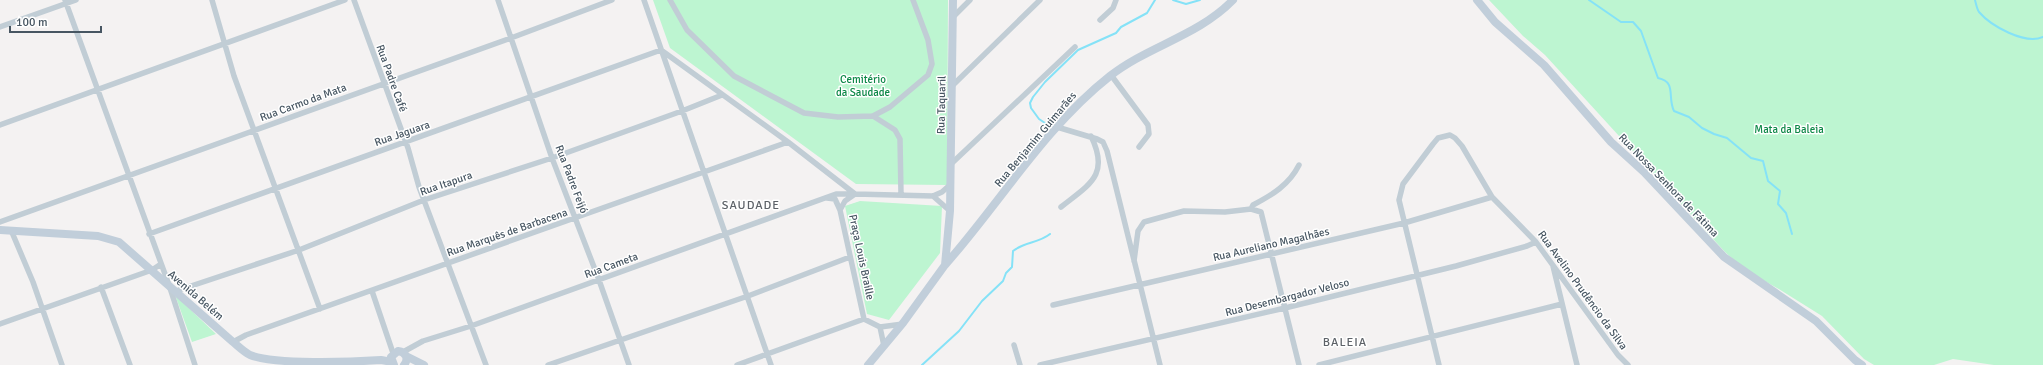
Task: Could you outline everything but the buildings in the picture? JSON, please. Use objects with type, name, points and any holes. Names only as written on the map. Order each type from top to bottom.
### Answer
[{"type":"street","points":[[0,27],[66,2],[76,0]]},
{"type":"street","points":[[212,0],[234,76],[320,309]]},
{"type":"street","points":[[0,125],[345,0]]},
{"type":"street","name":"Rua Padre Café","points":[[354,0],[424,200],[486,365]]},
{"type":"street","name":"Rua Padre Feijó","points":[[498,0],[552,158],[576,218],[629,365]]},
{"type":"street","name":"Rua Carmo da Mata","points":[[0,222],[511,38],[612,0]]},
{"type":"street","points":[[644,0],[771,365]]},
{"type":"street","points":[[670,0],[687,30],[734,76],[804,113],[838,117],[873,116],[890,107],[928,75],[932,64],[928,40],[913,0]]},
{"type":"street","name":"Rua Taquaril","points":[[950,211],[953,0]]},
{"type":"street","points":[[953,17],[970,0]]},
{"type":"street","points":[[952,86],[1040,0]]},
{"type":"street","points":[[1100,20],[1113,8],[1116,0]]},
{"type":"street","name":"Rua Benjamim Guimarães","points":[[945,265],[966,242],[1057,127],[1080,101],[1111,75],[1212,20],[1233,0]]},
{"type":"street","name":"Rua Nossa Senhora de Fátima","points":[[1477,0],[1495,22],[1544,65],[1612,142],[1644,172],[1724,257],[1816,320],[1858,363]]},
{"type":"street","points":[[66,2],[149,234],[169,285],[195,365]]},
{"type":"street","points":[[951,164],[1075,47]]},
{"type":"street","points":[[661,50],[788,142],[855,194],[933,196],[942,192],[951,184]]},
{"type":"street","name":"Rua Jaguara","points":[[149,234],[404,142],[532,98],[661,50]]},
{"type":"street","points":[[1111,75],[1148,125],[1149,134],[1139,147]]},
{"type":"street","name":"Rua Itapura","points":[[176,291],[299,250],[424,200],[552,158],[722,95]]},
{"type":"street","points":[[873,116],[895,130],[900,139],[901,194]]},
{"type":"street","points":[[1057,127],[1091,136],[1103,142],[1107,151],[1160,365]]},
{"type":"street","name":"Rua Avelino Prudêncio da Silva","points":[[1438,365],[1398,200],[1403,184],[1433,144],[1443,135],[1450,135],[1455,138],[1492,197],[1536,242],[1552,262],[1618,355],[1628,365]]},
{"type":"street","points":[[1061,207],[1089,186],[1096,178],[1099,169],[1099,159],[1097,148],[1091,136]]},
{"type":"street","name":"Rua Marquês de Barbacena","points":[[233,342],[246,335],[788,142]]},
{"type":"street","points":[[1251,209],[1253,205],[1280,189],[1296,172],[1299,165]]},
{"type":"street","name":"Rua Cameta","points":[[405,360],[423,341],[471,326],[826,198],[842,193],[855,194]]},
{"type":"street","name":"Praça Louis Braille","points":[[855,194],[845,201],[840,210],[864,319]]},
{"type":"street","points":[[868,365],[903,324],[945,265],[950,211],[933,196]]},
{"type":"street","name":"Rua Aureliano Magalhães","points":[[1053,305],[1141,286],[1404,223],[1492,197]]},
{"type":"street","points":[[826,198],[835,199],[840,210]]},
{"type":"street","points":[[1134,261],[1138,231],[1144,222],[1184,211],[1225,212],[1258,209],[1263,215],[1299,365]]},
{"type":"street","name":"Avenida Belém","points":[[0,230],[98,236],[114,240],[126,246],[233,342],[249,355],[261,362],[330,364],[381,360],[393,359],[398,351],[405,360]]},
{"type":"street","points":[[10,230],[33,282],[62,365]]},
{"type":"street","points":[[948,239],[958,243],[966,242]]},
{"type":"street","name":"Rua Desembargador Veloso","points":[[1040,365],[1285,308],[1492,257],[1536,242]]},
{"type":"street","points":[[548,365],[748,296],[850,256]]},
{"type":"street","points":[[1552,262],[1577,365]]},
{"type":"street","points":[[0,324],[152,270],[161,264]]},
{"type":"street","points":[[101,287],[130,365]]},
{"type":"street","points":[[372,291],[393,359]]},
{"type":"street","points":[[1319,365],[1562,304]]},
{"type":"street","points":[[737,365],[864,319],[880,327],[903,324]]},
{"type":"street","points":[[880,327],[884,346]]},
{"type":"street","points":[[1014,345],[1020,365]]},
{"type":"street","points":[[405,360],[424,365]]},
{"type":"green space","name":"Cemitério da Saudade","points":[[653,0],[948,0],[947,185],[856,184],[670,48]]},
{"type":"green space","name":"Mata da Baleia","points":[[1489,0],[2043,0],[2043,365],[1994,365],[1953,359],[1934,365],[1874,365],[1864,359],[1822,316],[1745,270],[1725,252],[1545,55],[1523,36]]},
{"type":"green space","points":[[860,201],[942,206],[940,253],[889,320],[867,314],[845,206]]},
{"type":"green space","points":[[175,295],[216,334],[192,342]]},
{"type":"waterway","points":[[1051,127],[1039,119],[1031,108],[1030,103],[1045,82],[1078,50],[1116,33],[1121,27],[1147,13],[1155,0]]},
{"type":"waterway","points":[[1173,0],[1186,4],[1200,0]]},
{"type":"waterway","points":[[1589,0],[1621,22],[1633,22],[1641,31],[1658,78],[1664,80],[1670,87],[1674,111],[1689,117],[1702,128],[1727,138],[1751,158],[1763,161],[1768,181],[1780,191],[1778,204],[1786,213],[1792,234]]},
{"type":"waterway","points":[[1975,0],[1979,12],[1984,17],[2009,33],[2027,38],[2036,39],[2043,37]]},
{"type":"waterway","points":[[922,365],[959,331],[982,301],[1003,281],[1006,273],[1012,267],[1013,251],[1050,234]]},
{"type":"district","name":"SAUDADE","points":[[751,205]]},
{"type":"district","name":"BALEIA","points":[[1345,342]]}]
